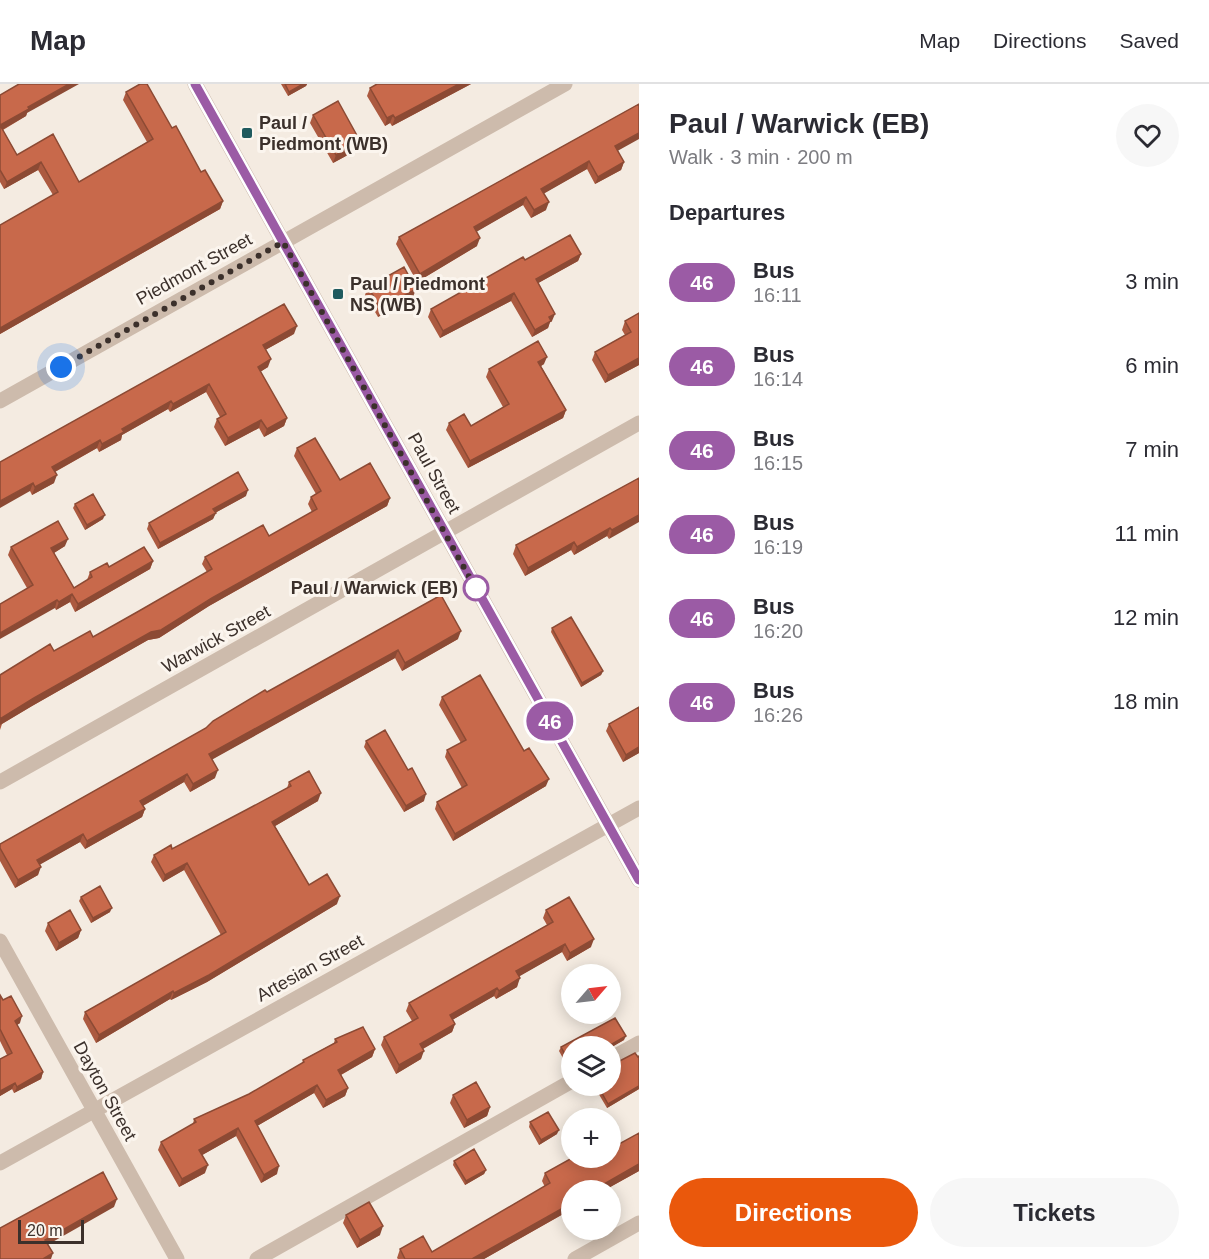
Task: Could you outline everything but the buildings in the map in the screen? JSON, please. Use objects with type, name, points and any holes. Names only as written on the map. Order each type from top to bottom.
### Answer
[{"type":"street","name":"Paul Street","points":[[195,84],[639,880]]},
{"type":"street","name":"Piedmont Street","points":[[0,401],[565,84]]},
{"type":"street","name":"Warwick Street","points":[[0,782],[639,423]]},
{"type":"street","name":"Artesian Street","points":[[0,1162],[639,808]]},
{"type":"street","name":"Dayton Street","points":[[0,941],[177,1259]]},
{"type":"street","points":[[621,1053],[639,1043]]},
{"type":"street","points":[[257,1259],[561,1087]]},
{"type":"street","points":[[575,1259],[639,1223]]},
{"type":"bus line","name":"46","points":[[195,84],[639,880]]},
{"type":"place","name":"Paul / Piedmont (WB)","points":[[247,133]]},
{"type":"place","name":"Paul / Piedmont NS (WB)","points":[[338,294]]},
{"type":"place","name":"Paul / Warwick (EB)","points":[[476,588]]},
{"type":"route","points":[[61,367],[283,242],[477,591],[476,588]]}]
